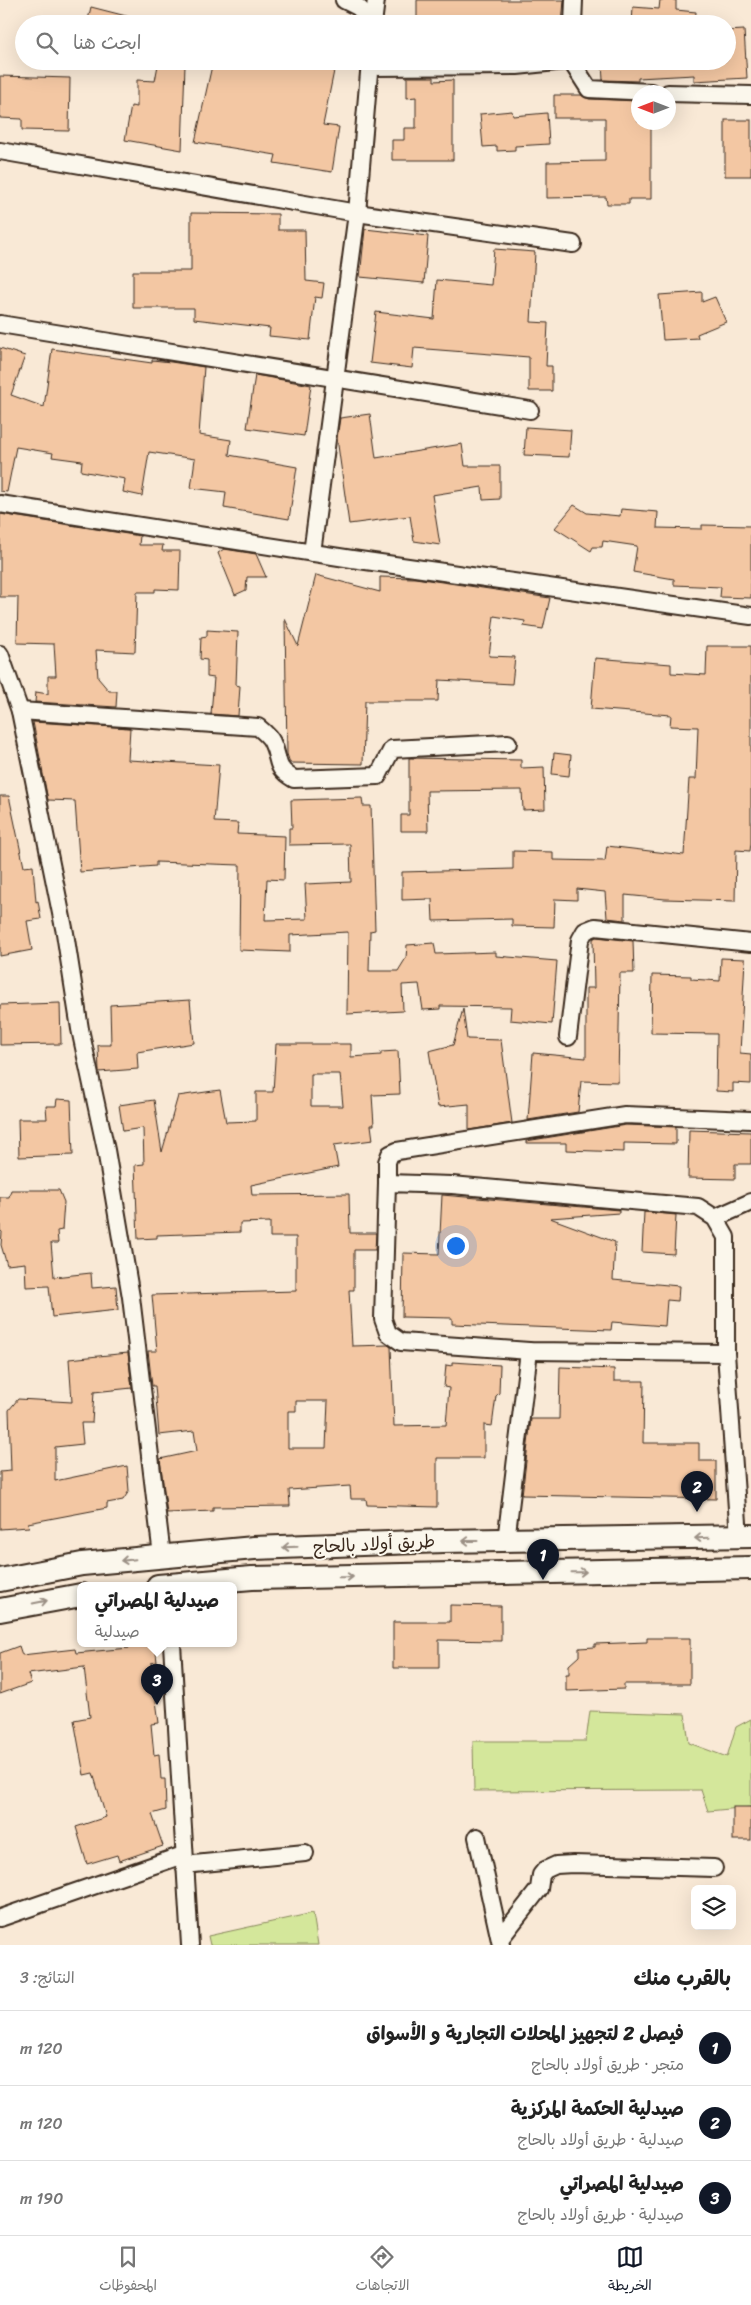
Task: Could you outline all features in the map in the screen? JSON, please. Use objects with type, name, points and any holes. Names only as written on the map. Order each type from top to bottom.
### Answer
[{"type":"main road","name":"طريق أولاد بالحاج","points":[[0,1580],[82,1564],[254,1548],[443,1540],[506,1541],[745,1536]]},
{"type":"main road","name":"طريق أولاد بالحاج","points":[[208,1582],[252,1578],[751,1568]]},
{"type":"main road","points":[[0,1610],[77,1596]]},
{"type":"street","points":[[344,0],[358,7],[366,15]]},
{"type":"street","points":[[374,15],[376,0]]},
{"type":"street","points":[[573,15],[574,0]]},
{"type":"street","points":[[312,553],[357,213],[369,70]]},
{"type":"street","points":[[577,70],[589,89],[631,91]]},
{"type":"street","points":[[676,93],[751,95]]},
{"type":"street","points":[[0,151],[357,213],[573,244]]},
{"type":"street","points":[[0,324],[530,410]]},
{"type":"street","points":[[0,504],[312,553],[751,616]]},
{"type":"street","points":[[0,654],[20,711],[65,933],[80,1029],[106,1150],[129,1287],[162,1556]]},
{"type":"street","points":[[20,711],[258,727],[272,741],[277,764],[284,773],[294,778],[378,776],[392,749],[508,743]]},
{"type":"street","points":[[568,1037],[580,940],[585,931],[595,927],[751,943]]},
{"type":"street","points":[[726,1353],[529,1351],[401,1342],[388,1333],[383,1319],[387,1162],[390,1154],[397,1151],[625,1115],[751,1120]]},
{"type":"street","points":[[387,1183],[452,1185],[698,1206],[715,1218],[726,1237],[726,1353],[745,1536]]},
{"type":"street","points":[[715,1218],[751,1202]]},
{"type":"street","points":[[506,1541],[529,1351]]},
{"type":"street","points":[[172,1647],[190,1945]]},
{"type":"street","points":[[477,1838],[500,1942]]},
{"type":"street","points":[[0,1918],[184,1860],[306,1853]]},
{"type":"street","points":[[500,1942],[538,1889],[545,1870],[556,1866],[573,1864],[714,1868]]},
{"type":"green space","points":[[590,1711],[685,1714],[689,1743],[727,1757],[736,1727],[751,1719],[751,1807],[708,1811],[701,1790],[474,1791],[473,1741],[586,1741]]},
{"type":"green space","points":[[313,1913],[318,1945],[210,1945],[208,1936]]},
{"type":"building","points":[[417,0],[564,0],[563,15],[417,15]]},
{"type":"building","points":[[660,0],[676,0],[676,10],[696,12],[696,15],[633,15],[633,7],[659,9]]},
{"type":"building","points":[[91,7],[122,15],[89,15]]},
{"type":"building","points":[[736,30],[744,30],[747,78],[694,81],[694,75],[638,78],[638,81],[603,80],[602,70],[736,70]]},
{"type":"building","points":[[157,70],[185,70],[182,150],[125,140],[131,106],[137,107],[137,80],[155,81]]},
{"type":"building","points":[[211,70],[334,70],[323,125],[339,127],[332,172],[274,163],[276,155],[195,142]]},
{"type":"building","points":[[0,76],[70,78],[69,131],[22,130],[22,119],[0,118]]},
{"type":"building","points":[[407,77],[434,77],[434,81],[453,80],[453,160],[392,160],[392,140],[404,140],[404,128],[416,128],[416,97],[407,98]]},
{"type":"building","points":[[554,95],[582,95],[589,99],[631,101],[631,130],[651,130],[651,199],[629,199],[629,204],[607,204],[606,197],[547,198],[547,162],[605,161],[605,118],[554,118]]},
{"type":"building","points":[[512,111],[513,116],[547,113],[549,144],[515,146],[515,150],[497,151],[497,146],[483,147],[480,114]]},
{"type":"building","points":[[725,120],[751,120],[751,176],[725,176]]},
{"type":"building","points":[[191,213],[278,214],[278,230],[305,230],[306,281],[324,283],[322,298],[315,297],[310,340],[269,336],[270,328],[194,319],[194,308],[133,308],[133,271],[191,271]]},
{"type":"building","points":[[365,229],[428,236],[424,283],[360,277]]},
{"type":"building","points":[[494,249],[535,252],[531,322],[548,323],[546,366],[552,366],[552,391],[529,391],[529,357],[414,348],[412,368],[370,363],[376,312],[434,319],[437,280],[491,285]]},
{"type":"building","points":[[702,292],[702,302],[715,297],[726,322],[697,334],[698,338],[663,340],[659,295]]},
{"type":"building","points":[[0,348],[25,356],[11,395],[44,407],[52,349],[152,363],[152,360],[204,367],[199,435],[231,440],[229,455],[297,467],[289,519],[224,508],[226,492],[191,488],[195,459],[149,452],[142,496],[123,492],[125,479],[81,471],[82,461],[52,457],[53,453],[16,447],[7,492],[0,491]]},
{"type":"building","points":[[255,375],[311,385],[304,436],[247,428]]},
{"type":"building","points":[[370,414],[376,458],[462,444],[465,466],[500,466],[500,499],[483,500],[482,487],[432,495],[440,545],[414,541],[410,516],[349,524],[337,438],[340,418]]},
{"type":"building","points":[[526,427],[571,430],[569,457],[524,455]]},
{"type":"building","points":[[574,505],[587,513],[620,516],[621,509],[658,512],[657,528],[702,529],[702,525],[751,526],[751,598],[720,597],[721,587],[674,585],[674,579],[633,572],[637,546],[603,541],[602,547],[593,547],[591,551],[555,528]]},
{"type":"building","points":[[0,514],[140,536],[139,545],[163,545],[162,551],[180,551],[179,590],[155,589],[155,592],[137,592],[135,652],[96,650],[98,678],[109,691],[117,691],[116,707],[35,702],[36,692],[48,694],[48,676],[56,676],[54,644],[17,643],[18,597],[0,597]]},
{"type":"building","points":[[224,549],[256,554],[266,577],[247,577],[246,590],[235,595],[218,553]]},
{"type":"building","points":[[316,575],[380,592],[380,577],[415,578],[550,598],[543,629],[524,626],[525,621],[494,616],[489,656],[515,657],[512,684],[439,680],[438,701],[365,701],[363,764],[290,763],[287,754],[285,619],[298,646]]},
{"type":"building","points":[[207,630],[238,632],[236,685],[240,686],[238,716],[211,714],[214,678],[207,677],[207,660],[200,659],[201,637],[207,636]]},
{"type":"building","points":[[707,646],[751,646],[751,843],[750,851],[736,850],[735,901],[665,899],[625,895],[625,920],[607,918],[605,892],[577,889],[577,900],[555,899],[554,927],[512,926],[512,919],[433,921],[432,899],[402,900],[402,872],[513,869],[513,851],[553,852],[553,860],[605,861],[607,846],[684,855],[689,779],[696,779],[698,727],[670,726],[671,715],[591,709],[595,658],[671,664],[671,673],[706,675]]},
{"type":"building","points":[[33,722],[130,728],[128,760],[219,765],[214,822],[238,823],[237,834],[285,836],[284,880],[267,879],[265,920],[307,919],[305,884],[351,882],[350,844],[289,845],[289,828],[292,828],[291,800],[362,798],[363,806],[371,806],[375,930],[370,931],[369,971],[398,971],[406,958],[407,945],[434,943],[436,954],[496,952],[496,956],[557,961],[552,1024],[510,1020],[511,1007],[440,1006],[440,1009],[423,1010],[419,984],[402,985],[403,1011],[347,1014],[348,932],[290,935],[290,952],[239,950],[240,865],[156,862],[156,866],[80,872],[75,801],[48,800]]},
{"type":"building","points":[[554,753],[571,755],[569,776],[552,774]]},
{"type":"building","points":[[409,758],[521,760],[521,768],[544,767],[545,809],[523,810],[522,790],[427,791],[428,831],[401,831],[401,815],[409,815]]},
{"type":"building","points":[[0,796],[9,796],[24,867],[33,866],[36,902],[38,901],[41,919],[27,921],[32,950],[0,956]]},
{"type":"building","points":[[596,937],[633,941],[634,973],[620,973],[618,1082],[581,1081],[578,1112],[528,1120],[533,1053],[586,1058],[586,988],[594,988],[593,939]]},
{"type":"building","points":[[721,958],[745,959],[740,1053],[751,1054],[751,1084],[733,1083],[733,1092],[716,1091],[717,1034],[651,1033],[652,975],[691,976],[691,979],[720,981]]},
{"type":"building","points":[[190,1000],[194,1043],[137,1052],[138,1069],[99,1072],[98,1045],[111,1045],[110,1005]]},
{"type":"building","points":[[60,1003],[61,1044],[0,1045],[0,1005]]},
{"type":"building","points":[[463,1009],[467,1039],[501,1040],[512,1123],[469,1130],[469,1104],[438,1107],[429,1051],[453,1045]]},
{"type":"building","points":[[276,1044],[351,1044],[351,1057],[381,1055],[381,1052],[398,1051],[400,1094],[372,1095],[374,1125],[371,1125],[373,1140],[334,1145],[338,1167],[251,1185],[252,1195],[349,1194],[350,1233],[376,1233],[375,1250],[354,1250],[354,1290],[349,1290],[352,1346],[388,1345],[391,1347],[394,1426],[446,1425],[449,1388],[444,1387],[446,1365],[452,1366],[452,1362],[500,1365],[499,1393],[496,1396],[492,1426],[484,1425],[484,1458],[437,1458],[437,1507],[367,1505],[366,1499],[351,1499],[350,1486],[289,1490],[290,1506],[213,1507],[213,1511],[167,1513],[160,1459],[197,1451],[194,1431],[159,1435],[155,1386],[152,1386],[148,1351],[157,1351],[152,1295],[296,1291],[296,1237],[270,1237],[270,1222],[240,1223],[240,1232],[157,1235],[157,1238],[138,1239],[135,1165],[144,1164],[143,1128],[123,1131],[119,1105],[154,1100],[162,1152],[178,1096],[220,1090],[226,1122],[256,1121],[256,1092],[273,1092]],"holes":[[[311,1074],[340,1074],[343,1106],[311,1106]],[[296,1401],[328,1401],[326,1448],[288,1448],[288,1411],[296,1411]]]},
{"type":"building","points":[[57,1099],[71,1100],[73,1155],[19,1157],[18,1119],[47,1119],[46,1106],[56,1106]]},
{"type":"building","points":[[626,1125],[676,1127],[676,1144],[624,1143],[624,1152],[566,1150],[566,1143],[526,1143],[526,1141]]},
{"type":"building","points":[[689,1130],[751,1132],[751,1164],[735,1164],[735,1179],[688,1178]]},
{"type":"building","points":[[11,1190],[59,1190],[64,1202],[62,1230],[57,1231],[58,1243],[51,1243],[54,1277],[91,1273],[92,1288],[116,1286],[118,1310],[52,1317],[49,1286],[26,1287],[25,1263],[7,1265],[1,1245],[0,1197],[9,1197]]},
{"type":"building","points":[[442,1195],[619,1210],[619,1213],[550,1218],[615,1242],[613,1280],[679,1286],[678,1301],[667,1300],[665,1326],[612,1322],[611,1330],[452,1324],[452,1318],[402,1317],[403,1253],[439,1254]]},
{"type":"building","points":[[644,1212],[676,1215],[674,1254],[642,1252]]},
{"type":"building","points":[[128,1353],[132,1388],[94,1392],[92,1423],[81,1423],[83,1444],[55,1447],[55,1481],[127,1466],[129,1491],[123,1500],[107,1503],[107,1508],[28,1523],[29,1527],[0,1529],[0,1472],[11,1471],[9,1410],[18,1399],[72,1402],[69,1359]]},
{"type":"building","points":[[560,1367],[614,1369],[614,1381],[644,1381],[643,1443],[699,1443],[699,1461],[716,1461],[716,1499],[522,1495],[531,1419],[559,1419]]},
{"type":"building","points":[[450,1605],[501,1606],[501,1641],[439,1640],[439,1668],[393,1668],[393,1622],[450,1622]]},
{"type":"building","points":[[647,1638],[690,1638],[690,1684],[624,1684],[624,1689],[566,1691],[566,1674],[569,1674],[569,1665],[579,1656],[579,1648],[595,1647],[595,1644],[647,1642]]},
{"type":"building","points":[[19,1646],[22,1655],[75,1649],[76,1653],[155,1647],[157,1662],[151,1663],[159,1723],[151,1724],[154,1755],[159,1754],[161,1779],[165,1779],[166,1810],[152,1814],[163,1846],[119,1861],[117,1855],[87,1864],[76,1827],[106,1817],[93,1773],[84,1775],[74,1720],[90,1717],[84,1667],[28,1674],[31,1683],[0,1694],[0,1653]]},
{"type":"building","points":[[733,1807],[751,1807],[751,1840],[733,1840]]},
{"type":"place","name":"صيدلية الحكمة المركزية","points":[[697,1512]]},
{"type":"place","name":"فيصل 2 لتجهيز المحلات التجارية و الأسواق","points":[[543,1580]]},
{"type":"place","name":"صيدلية المصراتي","points":[[157,1705]]}]
